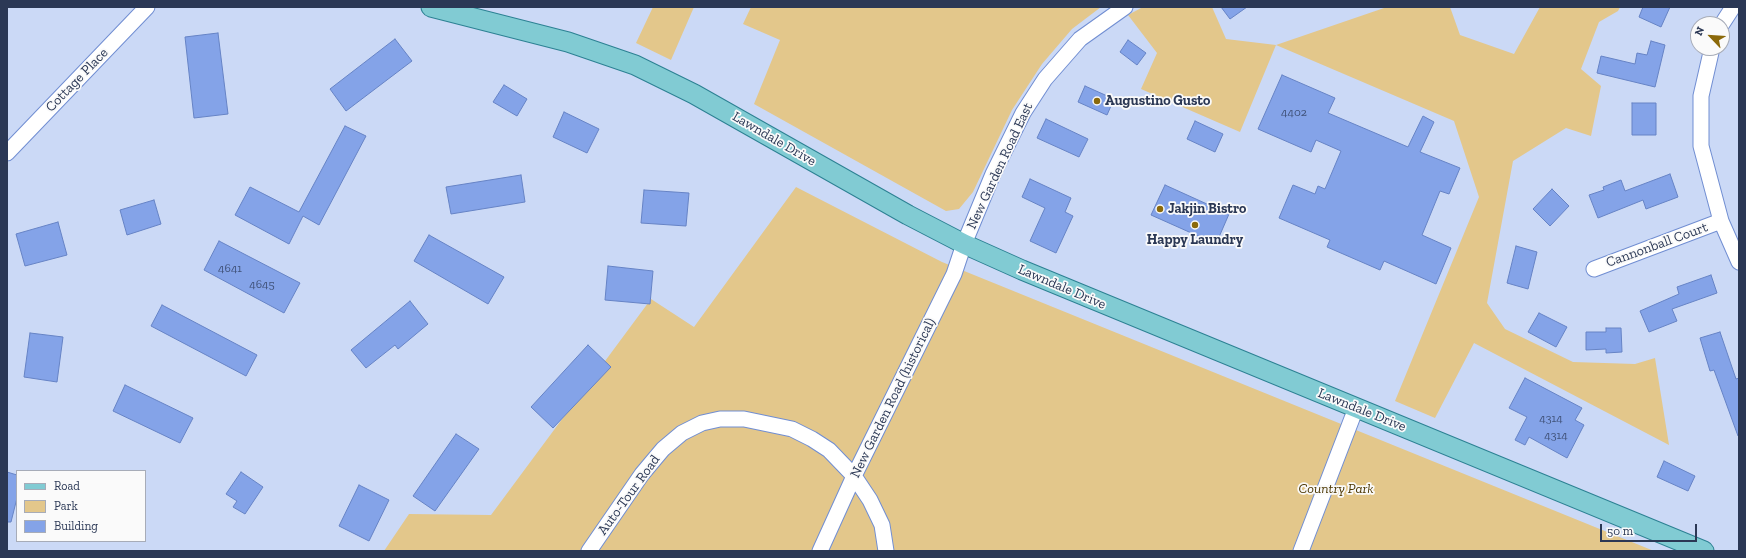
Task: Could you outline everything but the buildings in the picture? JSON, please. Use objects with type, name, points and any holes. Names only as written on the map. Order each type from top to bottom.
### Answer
[{"type":"main road","name":"Lawndale Drive","points":[[431,7],[568,42],[601,52],[660,76],[908,215],[964,244],[1022,270],[1704,551]]},
{"type":"street","name":"Cottage Place","points":[[7,153],[147,7]]},
{"type":"street","name":"New Garden Road East","points":[[964,244],[993,174],[1023,113],[1045,79],[1080,39],[1124,7]]},
{"type":"street","points":[[1727,16],[1733,7]]},
{"type":"street","points":[[1710,56],[1701,96],[1701,146],[1721,221],[1739,262]]},
{"type":"street","name":"Cannonball Court","points":[[1594,268],[1721,221]]},
{"type":"street","name":"New Garden Road (historical)","points":[[820,551],[854,476],[954,274],[964,244]]},
{"type":"street","points":[[1301,551],[1356,408]]},
{"type":"street","name":"Auto-Tour Road","points":[[589,551],[642,474],[663,449],[682,433],[702,423],[720,419],[744,419],[792,429],[812,438],[829,450],[854,476],[870,500],[882,525],[886,551]]},
{"type":"green space","points":[[653,7],[694,7],[671,60],[636,43]]},
{"type":"green space","points":[[751,7],[1101,7],[1072,29],[1042,64],[1012,110],[973,192],[959,209],[946,211],[754,104],[780,40],[743,24]]},
{"type":"green space","points":[[1143,7],[1212,7],[1226,39],[1276,45],[1240,132],[1141,89],[1157,53],[1128,15]]},
{"type":"green space","points":[[1387,7],[1450,7],[1460,35],[1514,54],[1540,7],[1620,7],[1618,11],[1599,22],[1581,69],[1601,86],[1591,136],[1566,128],[1513,161],[1487,303],[1505,329],[1573,362],[1635,364],[1655,358],[1669,445],[1474,343],[1435,418],[1395,401],[1479,197],[1454,121],[1276,45]]},
{"type":"green space","name":"Country Park","points":[[796,187],[942,262],[1654,551],[384,551],[409,514],[491,515],[651,299],[694,327]]},
{"type":"place","name":"Augustino Gusto","points":[[1097,101]]},
{"type":"place","name":"Jakjin Bistro","points":[[1160,209]]},
{"type":"place","name":"Happy Laundry","points":[[1195,225]]}]
